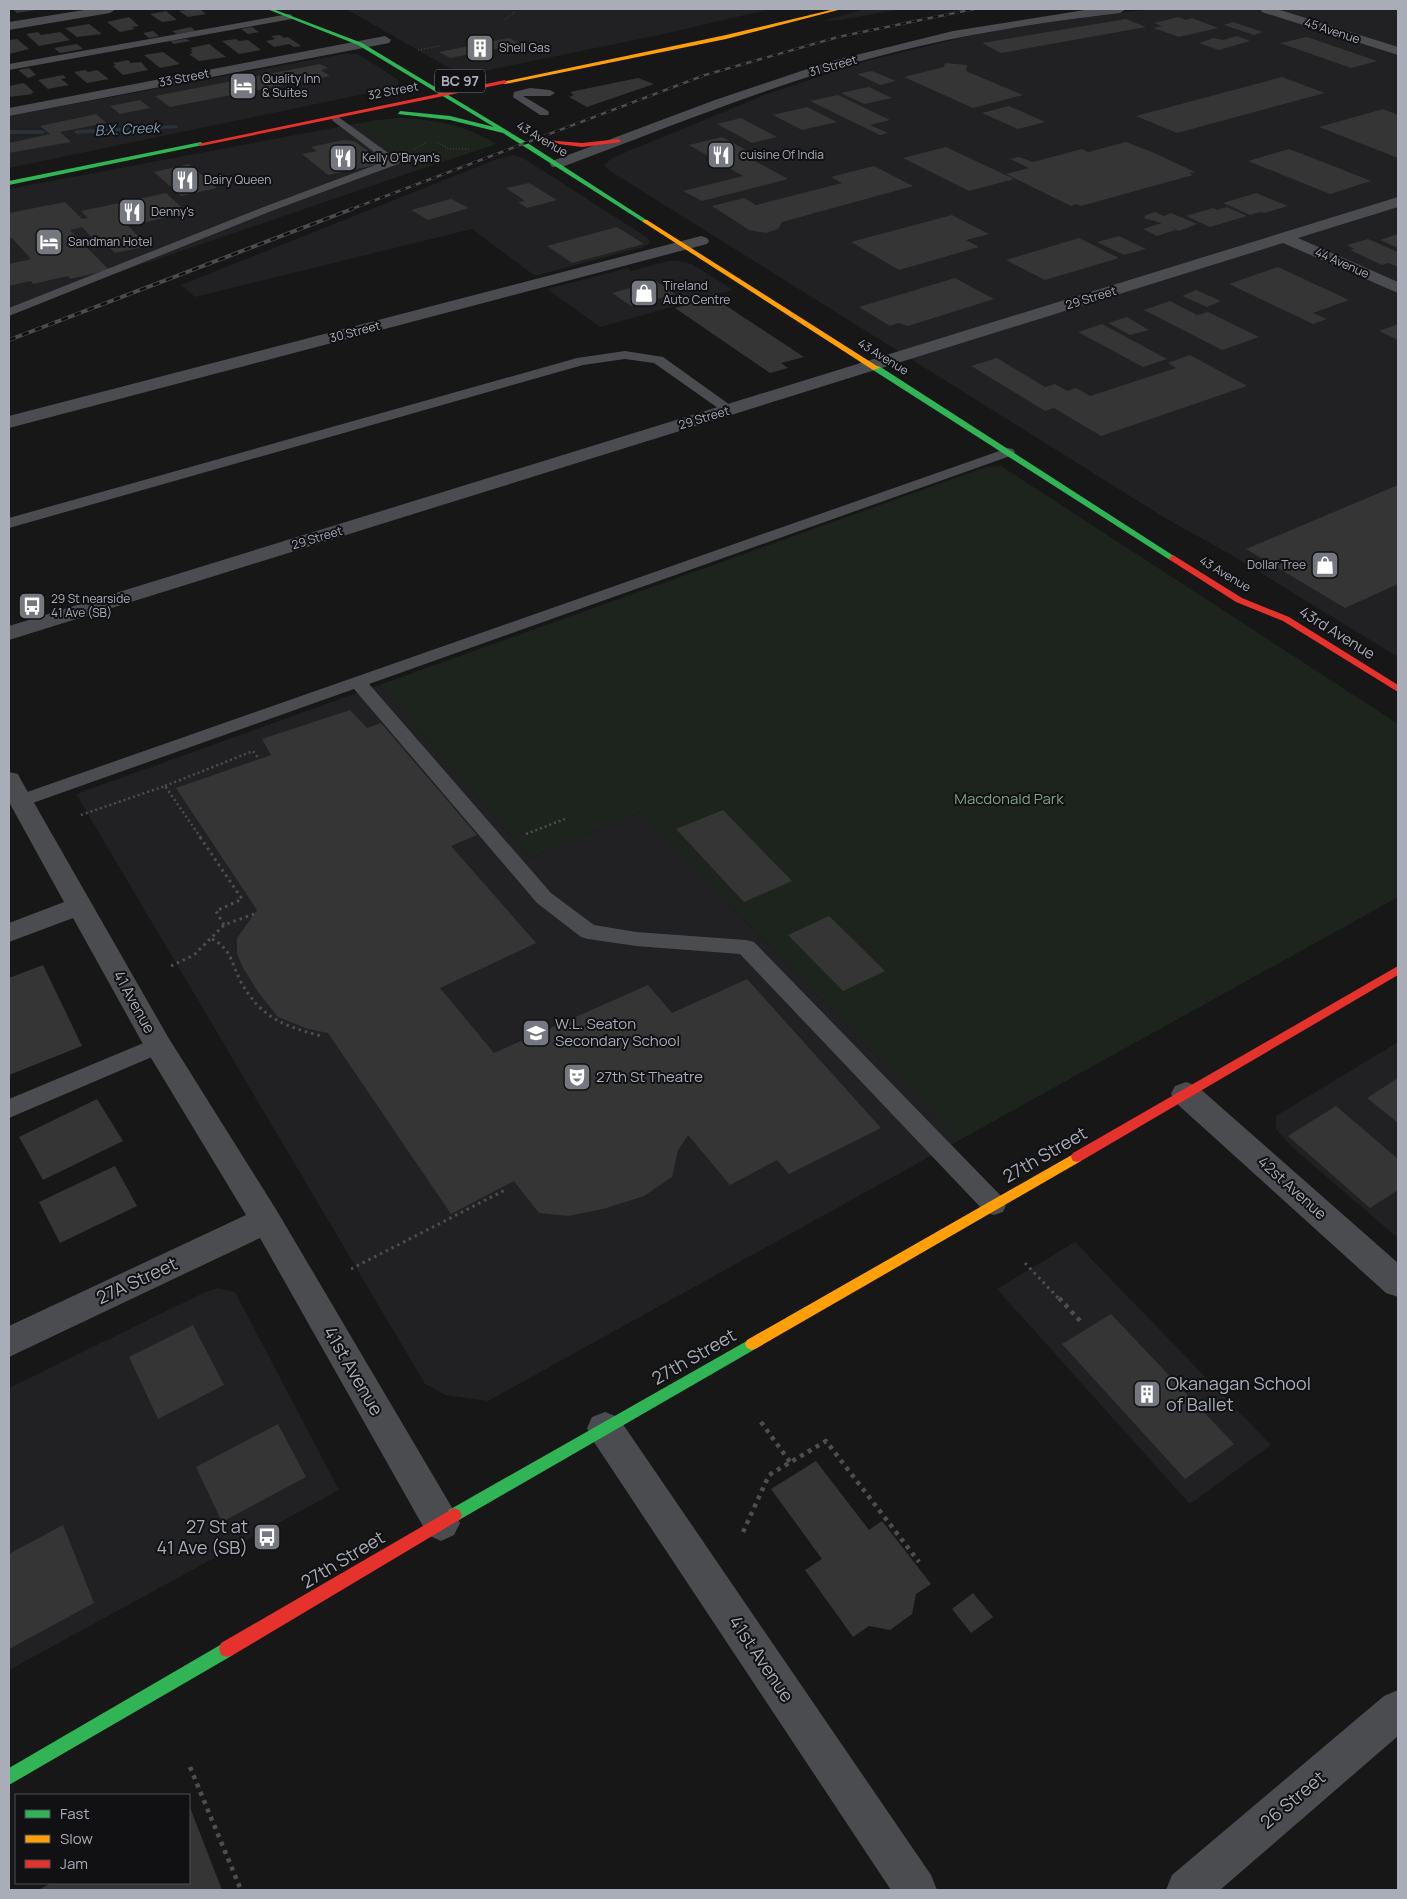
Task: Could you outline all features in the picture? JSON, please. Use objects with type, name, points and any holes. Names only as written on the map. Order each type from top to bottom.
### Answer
[{"type":"main road","name":"43 Avenue","points":[[269,9],[360,44],[557,164],[684,238],[888,361],[1008,452],[1239,600],[1286,619]]},
{"type":"main road","name":"32 Street","points":[[9,183],[726,37],[840,9]]},
{"type":"main road","points":[[369,32],[389,42]]},
{"type":"main road","name":"32 Street","points":[[9,174],[692,32]]},
{"type":"main road","points":[[450,81],[477,99]]},
{"type":"main road","points":[[304,123],[381,114],[422,114],[450,118],[502,131]]},
{"type":"main road","name":"43 Avenue","points":[[532,134],[577,162]]},
{"type":"main road","points":[[546,142],[596,146],[619,141]]},
{"type":"main road","name":"43 Avenue","points":[[1263,595],[1286,619]]},
{"type":"main road","name":"43rd Avenue","points":[[1286,619],[1398,689]]},
{"type":"main road","name":"27th Street","points":[[9,1777],[441,1523],[1398,970]]},
{"type":"street","points":[[9,26],[110,9]]},
{"type":"street","name":"31 Street","points":[[557,164],[577,162],[619,141],[720,103],[833,65],[953,35],[1068,15],[1120,9]]},
{"type":"street","name":"45 Avenue","points":[[1266,9],[1398,51]]},
{"type":"street","name":"33 Street","points":[[9,112],[360,44],[389,42]]},
{"type":"street","name":"29 Street","points":[[9,633],[1398,202]]},
{"type":"street","name":"30 Street","points":[[9,422],[684,238],[705,244]]},
{"type":"street","name":"44 Avenue","points":[[1285,238],[1398,288]]},
{"type":"street","name":"41 Avenue","points":[[13,792],[158,1045],[266,1220]]},
{"type":"street","points":[[9,933],[79,906]]},
{"type":"street","name":"42st Avenue","points":[[1186,1094],[1398,1283]]},
{"type":"street","name":"27A Street","points":[[9,1342],[266,1220]]},
{"type":"street","name":"41st Avenue","points":[[266,1220],[441,1523]]},
{"type":"street","name":"41st Avenue","points":[[605,1428],[916,1890]]},
{"type":"street","name":"26 Street","points":[[1187,1890],[1398,1710]]},
{"type":"lane","points":[[9,67],[289,17]]},
{"type":"lane","points":[[544,112],[518,97],[518,94],[535,91],[550,93]]},
{"type":"lane","points":[[9,312],[265,210],[394,162],[337,119]]},
{"type":"lane","points":[[9,523],[582,361],[625,356],[658,360],[730,410]]},
{"type":"lane","points":[[13,792],[358,682],[1008,452]]},
{"type":"lane","points":[[358,682],[544,898],[588,932],[636,939],[746,947],[994,1205]]},
{"type":"lane","points":[[9,1109],[158,1045]]},
{"type":"path","points":[[505,20],[515,12]]},
{"type":"path","points":[[418,50],[440,46]]},
{"type":"path","points":[[81,815],[165,786],[253,752],[259,759]]},
{"type":"path","points":[[165,786],[242,899],[216,911],[224,925]]},
{"type":"path","points":[[497,844],[565,819]]},
{"type":"path","points":[[171,966],[194,955],[224,925],[254,914]]},
{"type":"path","points":[[212,939],[222,943],[234,962],[239,980],[268,1016],[287,1027],[321,1036]]},
{"type":"path","points":[[351,1269],[505,1190]]},
{"type":"path","points":[[1025,1263],[1082,1324]]},
{"type":"path","points":[[760,1422],[790,1462]]},
{"type":"path","points":[[743,1532],[769,1475],[826,1441],[919,1562]]},
{"type":"path","points":[[190,1767],[241,1890]]},
{"type":"shaded area","points":[[346,9],[770,9],[659,35],[484,71],[465,72],[449,68]]},
{"type":"shaded area","points":[[864,9],[902,9],[840,20],[823,21]]},
{"type":"shaded area","points":[[1156,9],[1398,9],[1398,657],[1228,553],[1165,518],[610,171],[604,165],[612,158],[767,94],[866,61],[1026,22]]},
{"type":"shaded area","points":[[344,54],[357,54],[397,79],[399,84],[388,89],[9,168],[9,116]]},
{"type":"shaded area","points":[[354,124],[418,170],[9,310],[9,189]]},
{"type":"shaded area","points":[[514,155],[523,158],[648,238],[650,243],[643,247],[535,276],[472,229],[195,297],[181,285],[497,159]]},
{"type":"shaded area","points":[[668,261],[692,264],[733,290],[600,327],[547,289],[628,268],[631,271]]},
{"type":"shaded area","name":"W.L. Seaton Secondary School","points":[[379,685],[530,858],[640,812],[958,1141],[488,1401],[446,1395],[425,1384],[76,794]]},
{"type":"shaded area","points":[[1398,1042],[1398,1238],[1293,1148],[1276,1129],[1276,1116]]},
{"type":"shaded area","points":[[1075,1242],[1271,1445],[1190,1504],[997,1289]]},
{"type":"shaded area","points":[[218,1288],[235,1292],[339,1490],[9,1670],[9,1388],[203,1293]]},
{"type":"green space","points":[[398,118],[449,124],[485,137],[496,144],[418,170],[354,124]]},
{"type":"green space","name":"Macdonald Park","points":[[1001,466],[1398,724],[1398,897],[958,1141],[640,812],[530,858],[379,685],[986,467]]},
{"type":"building","points":[[12,9],[36,9],[36,10],[17,13]]},
{"type":"building","points":[[200,9],[206,14],[188,17],[179,11]]},
{"type":"building","points":[[166,11],[177,20],[162,22],[150,14]]},
{"type":"building","points":[[129,17],[139,26],[132,27],[135,29],[120,32],[107,22]]},
{"type":"building","points":[[1178,17],[1186,20],[1192,18],[1218,28],[1179,37],[1153,28],[1162,26],[1154,23]]},
{"type":"building","points":[[1126,19],[1146,27],[1001,53],[982,43]]},
{"type":"building","points":[[1233,22],[1263,32],[1254,35],[1224,25]]},
{"type":"building","points":[[89,24],[102,34],[77,37],[65,28]]},
{"type":"building","points":[[191,27],[195,31],[177,34],[172,31]]},
{"type":"building","points":[[252,27],[259,32],[248,34],[241,29]]},
{"type":"building","points":[[153,31],[159,36],[149,38],[143,33]]},
{"type":"building","points":[[38,32],[41,35],[60,32],[70,40],[39,46],[26,34]]},
{"type":"building","points":[[280,35],[284,38],[288,37],[301,46],[294,47],[289,44],[274,47],[266,41],[275,39],[271,36]]},
{"type":"building","points":[[1237,36],[1250,41],[1219,50],[1199,43],[1214,38],[1223,40]]},
{"type":"building","points":[[1307,37],[1377,61],[1351,68],[1280,43]]},
{"type":"building","points":[[9,38],[11,40],[17,39],[29,49],[9,54]]},
{"type":"building","name":"Shell Gas","points":[[509,38],[521,44],[450,58],[439,52]]},
{"type":"building","points":[[187,39],[190,41],[174,44],[170,41]]},
{"type":"building","points":[[236,39],[239,41],[248,40],[261,50],[239,54],[222,41]]},
{"type":"building","points":[[77,44],[83,49],[60,53],[54,48]]},
{"type":"building","points":[[209,44],[226,57],[199,61],[189,54],[193,53],[190,51],[193,50],[190,48]]},
{"type":"building","points":[[163,52],[180,64],[160,68],[144,55]]},
{"type":"building","points":[[128,60],[131,63],[141,62],[148,70],[123,75],[113,66],[116,65],[113,63]]},
{"type":"building","points":[[945,63],[967,65],[966,71],[1023,95],[973,108],[904,77],[944,67]]},
{"type":"building","name":"Quality Inn & Suites","points":[[320,64],[328,68],[321,70],[330,76],[170,107],[155,96]]},
{"type":"building","points":[[29,68],[36,75],[28,78],[18,70]]},
{"type":"building","points":[[85,70],[88,72],[97,70],[109,79],[87,83],[74,72]]},
{"type":"building","points":[[872,71],[896,81],[880,85],[857,74]]},
{"type":"building","points":[[63,75],[66,78],[61,79],[69,85],[48,89],[38,80]]},
{"type":"building","points":[[1282,77],[1325,93],[1177,133],[1136,116]]},
{"type":"building","points":[[638,78],[654,84],[587,107],[569,97],[574,95],[570,92]]},
{"type":"building","points":[[24,83],[34,92],[31,93],[33,94],[9,97],[9,86]]},
{"type":"building","points":[[869,87],[892,98],[864,104],[841,93]]},
{"type":"building","points":[[838,95],[890,120],[870,125],[888,133],[880,135],[810,101]]},
{"type":"building","points":[[140,100],[150,108],[120,114],[110,106]]},
{"type":"building","points":[[1009,106],[1045,122],[1018,129],[982,113]]},
{"type":"building","points":[[807,107],[837,122],[802,130],[773,115]]},
{"type":"building","points":[[1383,109],[1398,115],[1398,158],[1319,127]]},
{"type":"building","points":[[96,114],[106,123],[60,132],[71,142],[9,153],[9,143],[50,134],[40,126]]},
{"type":"building","points":[[741,118],[777,137],[752,143],[717,124]]},
{"type":"building","points":[[722,137],[763,159],[755,161],[788,179],[702,201],[683,191],[743,176],[689,145]]},
{"type":"building","name":"Kelly O'Bryan's","points":[[343,140],[354,141],[385,163],[328,175],[302,154],[317,151],[311,147]]},
{"type":"building","points":[[1126,142],[1195,172],[1189,173],[1193,175],[1081,206],[1076,204],[1071,206],[1006,174],[1029,168],[1010,159],[1019,157],[1033,162],[1082,149],[1088,152]]},
{"type":"building","points":[[946,147],[1014,179],[969,191],[903,158]]},
{"type":"building","points":[[1289,149],[1371,181],[1330,194],[1248,161]]},
{"type":"building","name":"Dairy Queen","points":[[189,164],[217,188],[181,196],[154,172]]},
{"type":"building","points":[[874,166],[913,186],[782,222],[778,229],[766,233],[749,230],[712,206],[744,198],[756,205],[842,183],[831,177]]},
{"type":"building","points":[[529,183],[557,200],[527,208],[518,202],[525,201],[506,188]]},
{"type":"building","name":"Sandman Hotel","points":[[166,193],[188,213],[128,226],[148,246],[115,253],[97,235],[91,237],[82,227],[70,230],[109,270],[70,279],[68,276],[33,284],[31,281],[9,286],[9,264],[31,259],[12,238],[9,239],[9,213],[65,202],[82,219],[88,218],[81,211]]},
{"type":"building","points":[[1256,193],[1288,206],[1250,215],[1223,203]]},
{"type":"building","points":[[451,199],[469,208],[428,220],[411,210]]},
{"type":"building","points":[[1227,207],[1247,216],[1210,227],[1186,216],[1213,208],[1217,210]]},
{"type":"building","points":[[1155,212],[1164,216],[1171,213],[1197,224],[1179,231],[1171,227],[1176,230],[1157,236],[1143,229],[1162,223],[1143,218]]},
{"type":"building","points":[[952,215],[989,234],[966,240],[979,247],[899,270],[851,242]]},
{"type":"building","points":[[617,227],[644,244],[572,263],[547,246]]},
{"type":"building","points":[[1398,234],[1398,248],[1380,240]]},
{"type":"building","points":[[1119,236],[1146,249],[1124,255],[1097,242]]},
{"type":"building","points":[[1079,238],[1119,258],[1045,280],[1006,260]]},
{"type":"building","points":[[1368,239],[1398,252],[1398,267],[1388,263],[1382,265],[1350,250],[1355,249],[1347,245]]},
{"type":"building","points":[[1278,267],[1349,300],[1313,313],[1327,319],[1313,324],[1229,284]]},
{"type":"building","points":[[955,278],[994,299],[908,326],[898,323],[890,326],[859,307]]},
{"type":"building","name":"Tireland Auto Centre","points":[[656,281],[675,294],[631,306],[612,293]]},
{"type":"building","points":[[1196,290],[1221,301],[1207,307],[1182,296]]},
{"type":"building","points":[[719,301],[804,357],[781,363],[788,368],[770,373],[675,308],[693,303],[698,306]]},
{"type":"building","points":[[1170,301],[1197,315],[1208,312],[1259,337],[1222,350],[1144,310]]},
{"type":"building","points":[[1127,317],[1149,330],[1130,335],[1108,323]]},
{"type":"building","points":[[1102,324],[1167,359],[1143,367],[1078,332]]},
{"type":"building","points":[[1398,324],[1398,340],[1379,331]]},
{"type":"building","points":[[1190,355],[1247,386],[1101,436],[1054,408],[1045,411],[971,366],[997,358],[1045,387],[1055,384],[1067,391],[1076,388],[1090,396],[1176,368],[1168,363]]},
{"type":"building","points":[[1398,485],[1398,584],[1345,608],[1246,549]]},
{"type":"building","points":[[350,710],[367,728],[381,723],[477,835],[451,846],[536,943],[440,988],[494,1053],[648,985],[672,1013],[747,979],[881,1128],[789,1174],[777,1160],[730,1185],[688,1135],[678,1150],[672,1177],[644,1196],[603,1209],[568,1216],[539,1213],[514,1181],[451,1214],[328,1033],[308,1029],[278,1017],[258,992],[242,966],[237,953],[237,938],[257,910],[176,788],[271,755],[262,739]]},
{"type":"building","points":[[723,810],[792,881],[744,902],[676,829]]},
{"type":"building","points":[[829,916],[885,971],[843,991],[788,935]]},
{"type":"building","points":[[43,965],[82,1046],[9,1075],[9,978]]},
{"type":"building","points":[[1398,1078],[1398,1123],[1367,1098]]},
{"type":"building","points":[[97,1099],[123,1141],[43,1180],[19,1137]]},
{"type":"building","points":[[1336,1106],[1398,1159],[1398,1190],[1370,1208],[1288,1136]]},
{"type":"building","points":[[115,1166],[137,1206],[60,1243],[39,1202]]},
{"type":"building","name":"Okanagan School of Ballet","points":[[1111,1314],[1234,1444],[1185,1479],[1062,1344]]},
{"type":"building","points":[[193,1325],[224,1385],[158,1419],[129,1357]]},
{"type":"building","points":[[278,1424],[306,1477],[222,1522],[196,1467]]},
{"type":"building","points":[[816,1461],[869,1530],[882,1521],[931,1584],[916,1594],[912,1614],[890,1630],[869,1626],[853,1637],[805,1570],[822,1559],[771,1489]]},
{"type":"building","points":[[63,1525],[94,1603],[9,1649],[9,1554]]},
{"type":"building","points":[[973,1593],[993,1617],[971,1633],[952,1609]]},
{"type":"building","points":[[190,1808],[222,1890],[38,1890],[49,1884],[190,1884]]},
{"type":"waterway","name":"B.X. Creek","points":[[77,132],[176,127]]},
{"type":"waterway","name":"B.X. Creek","points":[[9,132],[42,132]]},
{"type":"railway","points":[[349,210],[705,75],[838,37],[974,9]]},
{"type":"railway","points":[[9,340],[352,209]]},
{"type":"traffic: fast","points":[[269,9],[360,44],[524,143],[645,221]]},
{"type":"traffic: fast","points":[[400,113],[450,118],[502,131]]},
{"type":"traffic: fast","points":[[9,183],[201,144]]},
{"type":"traffic: fast","points":[[876,368],[1173,558]]},
{"type":"traffic: fast","points":[[454,1515],[752,1344]]},
{"type":"traffic: fast","points":[[9,1777],[227,1649]]},
{"type":"traffic: slow","points":[[505,82],[726,37],[840,9]]},
{"type":"traffic: slow","points":[[645,221],[876,368]]},
{"type":"traffic: slow","points":[[752,1344],[1077,1157]]},
{"type":"traffic: jam","points":[[201,144],[505,82]]},
{"type":"traffic: jam","points":[[545,142],[582,145],[619,141]]},
{"type":"traffic: jam","points":[[1173,558],[1239,600],[1286,619],[1398,689]]},
{"type":"traffic: jam","points":[[1077,1157],[1398,970]]},
{"type":"traffic: jam","points":[[227,1649],[454,1515]]},
{"type":"place","name":"Shell Gas","points":[[480,48]]},
{"type":"place","name":"Quality Inn & Suites","points":[[243,86]]},
{"type":"place","name":"cuisine Of India","points":[[721,155]]},
{"type":"place","name":"Kelly O'Bryan's","points":[[343,158]]},
{"type":"place","name":"Dairy Queen","points":[[185,180]]},
{"type":"place","name":"Denny's","points":[[132,212]]},
{"type":"place","name":"Sandman Hotel","points":[[49,242]]},
{"type":"place","name":"Tireland Auto Centre","points":[[644,293]]},
{"type":"place","name":"Dollar Tree","points":[[1325,565]]},
{"type":"place","name":"29 St nearside 41 Ave (SB)","points":[[32,606]]},
{"type":"place","name":"W.L. Seaton Secondary School","points":[[536,1033]]},
{"type":"place","name":"27th St Theatre","points":[[577,1077]]},
{"type":"place","name":"Okanagan School of Ballet","points":[[1147,1394]]},
{"type":"place","name":"27 St at 41 Ave (SB)","points":[[267,1537]]}]
